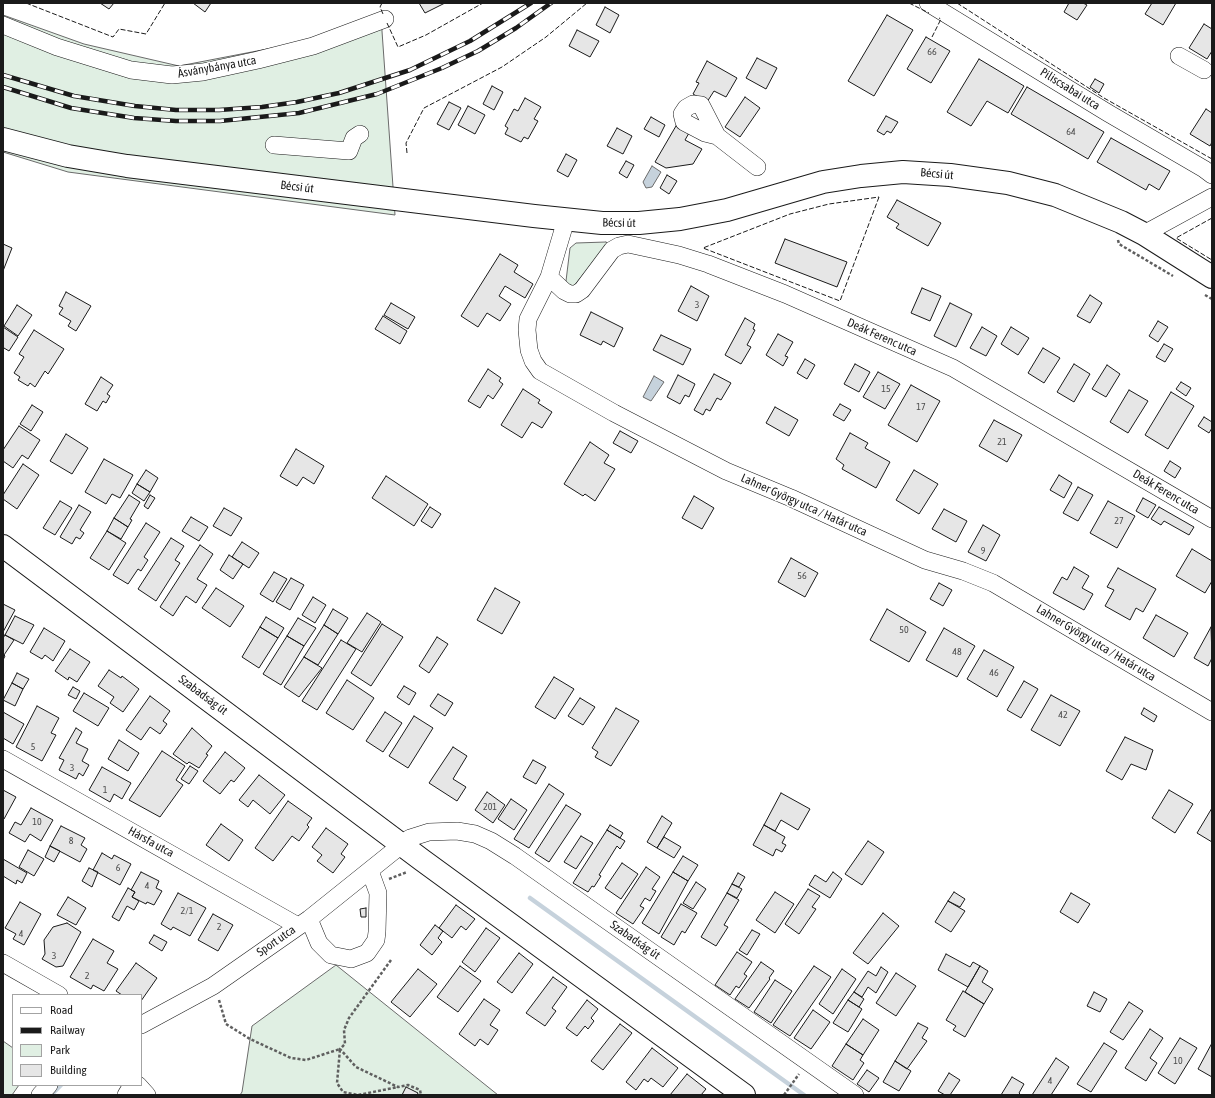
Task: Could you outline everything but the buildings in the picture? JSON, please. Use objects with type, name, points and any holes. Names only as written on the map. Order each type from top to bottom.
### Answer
[{"type":"main road","name":"Bécsi út","points":[[3,139],[68,156],[127,166],[566,220],[639,223],[680,219],[727,210],[823,182],[903,172],[950,175],[1008,183],[1055,195],[1121,222],[1144,234],[1212,277]]},
{"type":"main road","name":"Szabadság út","points":[[3,546],[402,844],[744,1095]]},
{"type":"street","name":"Piliscsabai utca","points":[[928,3],[1108,113],[1204,168],[1212,175]]},
{"type":"street","name":"Ásványbánya utca","points":[[3,25],[57,47],[130,70],[172,75],[203,72],[306,47],[385,19]]},
{"type":"street","points":[[1179,56],[1204,70]]},
{"type":"street","points":[[274,145],[349,151],[354,138],[360,134]]},
{"type":"street","points":[[717,136],[757,167]]},
{"type":"street","points":[[1144,234],[1212,197]]},
{"type":"street","name":"Lahner György utca / Határ utca","points":[[566,220],[549,277],[528,319],[527,330],[529,350],[533,361],[540,371],[614,413],[726,471],[791,498],[925,560],[993,583],[1212,712]]},
{"type":"street","name":"Deák Ferenc utca","points":[[549,277],[564,291],[570,294],[576,294],[582,290],[612,250],[619,246],[628,244],[679,255],[708,264],[785,294],[953,368],[1212,520]]},
{"type":"street","name":"Hársfa utca","points":[[3,759],[304,922]]},
{"type":"street","name":"Szabadság út","points":[[402,844],[418,834],[441,830],[475,834],[491,841],[574,897],[855,1095]]},
{"type":"street","name":"Sport utca","points":[[142,1024],[213,986],[304,922],[402,844]]},
{"type":"street","points":[[304,922],[319,943],[331,955],[350,959],[367,953],[376,940],[377,932],[378,892],[370,871]]},
{"type":"street","points":[[3,963],[58,994]]},
{"type":"street","points":[[40,1095],[48,1086]]},
{"type":"street","points":[[126,1095],[131,1086]]},
{"type":"street","points":[[139,1086],[147,1095]]},
{"type":"path","points":[[213,986],[226,1024],[250,1039],[291,1058],[306,1060],[340,1049],[345,1044],[344,1030],[349,1018],[391,960]]},
{"type":"path","points":[[340,1049],[337,1083],[343,1092],[358,1095],[408,1085],[420,1090],[421,1095]]},
{"type":"path","points":[[340,1049],[356,1067],[398,1087]]},
{"type":"path","points":[[784,1095],[794,1080]]},
{"type":"green space","points":[[3,15],[84,44],[179,66],[288,45],[381,17],[395,215],[68,172],[3,152]]},
{"type":"green space","points":[[606,242],[608,244],[573,287],[569,286],[566,281],[570,248],[576,243]]},
{"type":"green space","points":[[336,965],[498,1095],[240,1095],[242,1092],[252,1026]]},
{"type":"green space","points":[[3,1041],[12,1047],[12,1086],[18,1086],[12,1095],[3,1095]]},
{"type":"shaded area","points":[[652,166],[661,172],[652,187],[646,188],[643,182]]},
{"type":"shaded area","points":[[654,376],[664,382],[651,401],[643,397]]},
{"type":"waterway","points":[[530,898],[804,1095]]},
{"type":"waterway","points":[[52,1094],[60,1086]]},
{"type":"railway","points":[[3,75],[74,96],[135,106],[176,110],[219,110],[262,107],[297,102],[339,93],[410,70],[470,41],[531,3]]},
{"type":"railway","points":[[3,87],[71,108],[134,118],[176,121],[220,121],[299,113],[377,94],[442,68],[478,51],[516,28],[551,3]]},
{"type":"fence","points":[[26,3],[113,37],[119,29],[146,34],[165,3]]},
{"type":"fence","points":[[382,3],[380,7],[383,14]]},
{"type":"fence","points":[[387,23],[398,47],[426,35],[483,3]]},
{"type":"fence","points":[[407,153],[406,143],[424,108],[502,67],[546,37],[587,3]]},
{"type":"fence","points":[[909,3],[929,13]]},
{"type":"fence","points":[[957,3],[1104,98],[1212,159]]},
{"type":"fence","points":[[932,37],[941,19],[939,18]]},
{"type":"fence","points":[[879,197],[840,301],[703,248],[790,214],[829,204],[879,197]]},
{"type":"fence","points":[[1212,218],[1176,238],[1212,260]]}]
